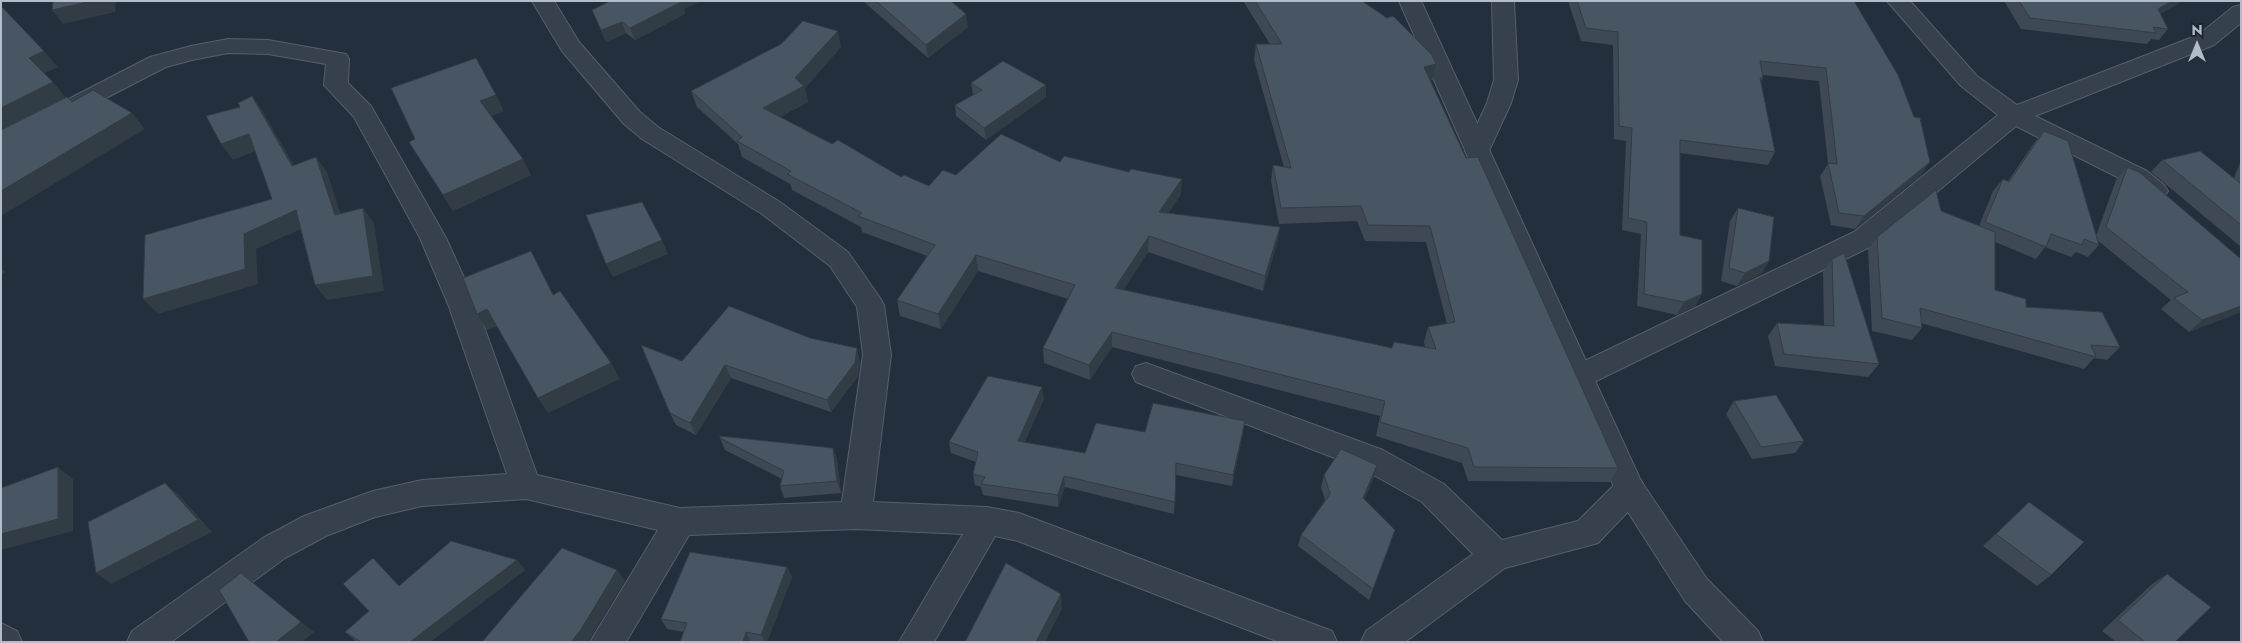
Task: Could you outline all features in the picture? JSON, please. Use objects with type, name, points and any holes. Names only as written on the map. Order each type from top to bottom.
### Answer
[{"type":"street","points":[[543,1],[570,46],[632,118],[650,133],[771,208],[839,259],[870,305],[877,355],[856,515]]},
{"type":"street","points":[[1410,1],[1630,489],[1696,590],[1746,642]]},
{"type":"street","points":[[1477,152],[1499,103],[1506,80],[1503,1]]},
{"type":"street","points":[[1898,1],[1969,81],[2014,115],[2138,176],[2175,208]]},
{"type":"street","points":[[1580,376],[1862,239],[2014,115],[2206,40],[2241,12]]},
{"type":"street","points":[[1,144],[158,62],[191,53],[228,46],[268,47],[338,59],[336,85],[363,112],[433,238],[462,304],[526,486]]},
{"type":"street","points":[[1146,374],[1372,459],[1432,493],[1496,556]]},
{"type":"street","points":[[144,642],[274,548],[315,526],[373,504],[422,493],[526,486],[680,522],[856,515],[987,521],[1019,527],[1320,642]]},
{"type":"street","points":[[1378,642],[1496,556],[1587,533],[1630,489]]},
{"type":"street","points":[[916,642],[987,521]]},
{"type":"street","points":[[607,642],[680,522]]},
{"type":"street","points":[[1,639],[5,642]]},
{"type":"building","points":[[53,1],[92,1],[52,10]]},
{"type":"building","points":[[610,1],[681,2],[630,28],[622,22],[601,30],[592,10]]},
{"type":"building","points":[[876,1],[951,1],[966,14],[926,45]]},
{"type":"building","points":[[1255,1],[1362,1],[1387,18],[1393,16],[1432,55],[1436,64],[1424,67],[1466,158],[1478,157],[1618,468],[1474,467],[1468,448],[1380,422],[1385,401],[1112,332],[1089,365],[1043,348],[1075,285],[976,255],[938,314],[897,300],[935,245],[858,216],[862,213],[787,174],[791,171],[737,141],[742,137],[691,91],[781,44],[803,21],[838,31],[795,78],[804,86],[763,108],[832,144],[838,140],[901,177],[904,175],[929,186],[943,170],[956,175],[1001,134],[1060,162],[1064,156],[1129,172],[1131,169],[1182,179],[1159,212],[1280,227],[1265,276],[1149,236],[1115,288],[1392,348],[1394,342],[1436,349],[1428,327],[1455,322],[1430,226],[1368,225],[1361,206],[1281,208],[1273,165],[1291,168],[1256,44],[1282,44]]},
{"type":"building","points":[[1577,1],[1854,1],[1898,75],[1914,117],[1920,118],[1930,162],[1864,216],[1839,213],[1828,163],[1837,164],[1826,68],[1760,61],[1763,78],[1760,78],[1775,152],[1680,140],[1680,235],[1702,240],[1702,294],[1684,302],[1644,294],[1647,222],[1628,218],[1632,128],[1619,126],[1618,32],[1586,28]]},
{"type":"building","points":[[2019,1],[2172,1],[2158,9],[2168,29],[2153,27],[2156,33],[2030,18]]},
{"type":"building","points":[[1,6],[44,51],[29,58],[53,82],[1,108]]},
{"type":"building","points":[[476,58],[496,95],[480,101],[523,159],[443,195],[409,142],[415,139],[391,88]]},
{"type":"building","points":[[1003,61],[1046,85],[984,128],[955,105],[982,90],[971,83]]},
{"type":"building","points":[[93,90],[132,113],[1,191],[1,130],[67,97],[72,102]]},
{"type":"building","points":[[252,96],[292,166],[316,157],[335,215],[363,208],[373,276],[315,285],[296,210],[244,234],[245,269],[143,299],[145,235],[272,199],[249,134],[221,144],[206,116],[240,107],[238,103]]},
{"type":"building","points":[[2044,131],[2068,141],[2099,245],[2084,239],[2082,245],[2051,234],[2046,247],[1985,222],[2003,179],[2009,182]]},
{"type":"building","points":[[2200,151],[2240,183],[2241,181],[2241,225],[2162,160]]},
{"type":"building","points":[[2127,168],[2139,172],[2241,259],[2241,306],[2202,320],[2174,298],[2188,292],[2106,227]]},
{"type":"building","points":[[1936,190],[1941,211],[1995,232],[1995,290],[2026,299],[2026,307],[2102,312],[2120,347],[2091,345],[2096,357],[1920,308],[1922,328],[1882,318],[1877,237]]},
{"type":"building","points":[[642,202],[662,240],[606,264],[586,215]]},
{"type":"building","points":[[1738,208],[1774,217],[1769,261],[1745,273],[1729,268]]},
{"type":"building","points":[[531,251],[553,295],[560,291],[611,363],[538,398],[487,309],[477,314],[463,278]]},
{"type":"building","points":[[1844,253],[1879,364],[1784,354],[1777,323],[1834,326],[1832,259]]},
{"type":"building","points":[[729,306],[810,338],[857,348],[855,363],[827,400],[725,365],[690,423],[670,413],[641,345],[682,361]]},
{"type":"building","points":[[988,376],[1042,387],[1018,441],[1085,453],[1096,423],[1145,432],[1153,403],[1245,421],[1233,475],[1176,463],[1175,502],[1064,476],[1058,495],[981,484],[985,477],[973,474],[978,452],[949,442]]},
{"type":"building","points":[[1776,395],[1804,441],[1761,447],[1734,401]]},
{"type":"building","points":[[720,436],[833,448],[837,481],[780,486],[784,471],[720,438]]},
{"type":"building","points":[[1341,449],[1377,465],[1363,498],[1395,530],[1373,589],[1301,535],[1330,494],[1324,475]]},
{"type":"building","points":[[58,467],[58,519],[1,534],[1,488]]},
{"type":"building","points":[[165,483],[198,520],[96,573],[88,522]]},
{"type":"building","points":[[2029,502],[2084,542],[2051,575],[1996,534]]},
{"type":"building","points":[[451,541],[517,560],[410,642],[361,642],[345,632],[369,611],[343,584],[373,558],[399,586]]},
{"type":"building","points":[[562,548],[617,570],[580,631],[571,642],[482,642]]},
{"type":"building","points":[[690,552],[787,567],[761,635],[746,632],[743,642],[680,642],[687,623],[661,619]]},
{"type":"building","points":[[1006,563],[1061,594],[1036,642],[965,642]]},
{"type":"building","points":[[241,573],[301,622],[276,642],[249,642],[219,590]]},
{"type":"building","points":[[2167,574],[2211,607],[2175,642],[2145,642],[2118,620]]}]
